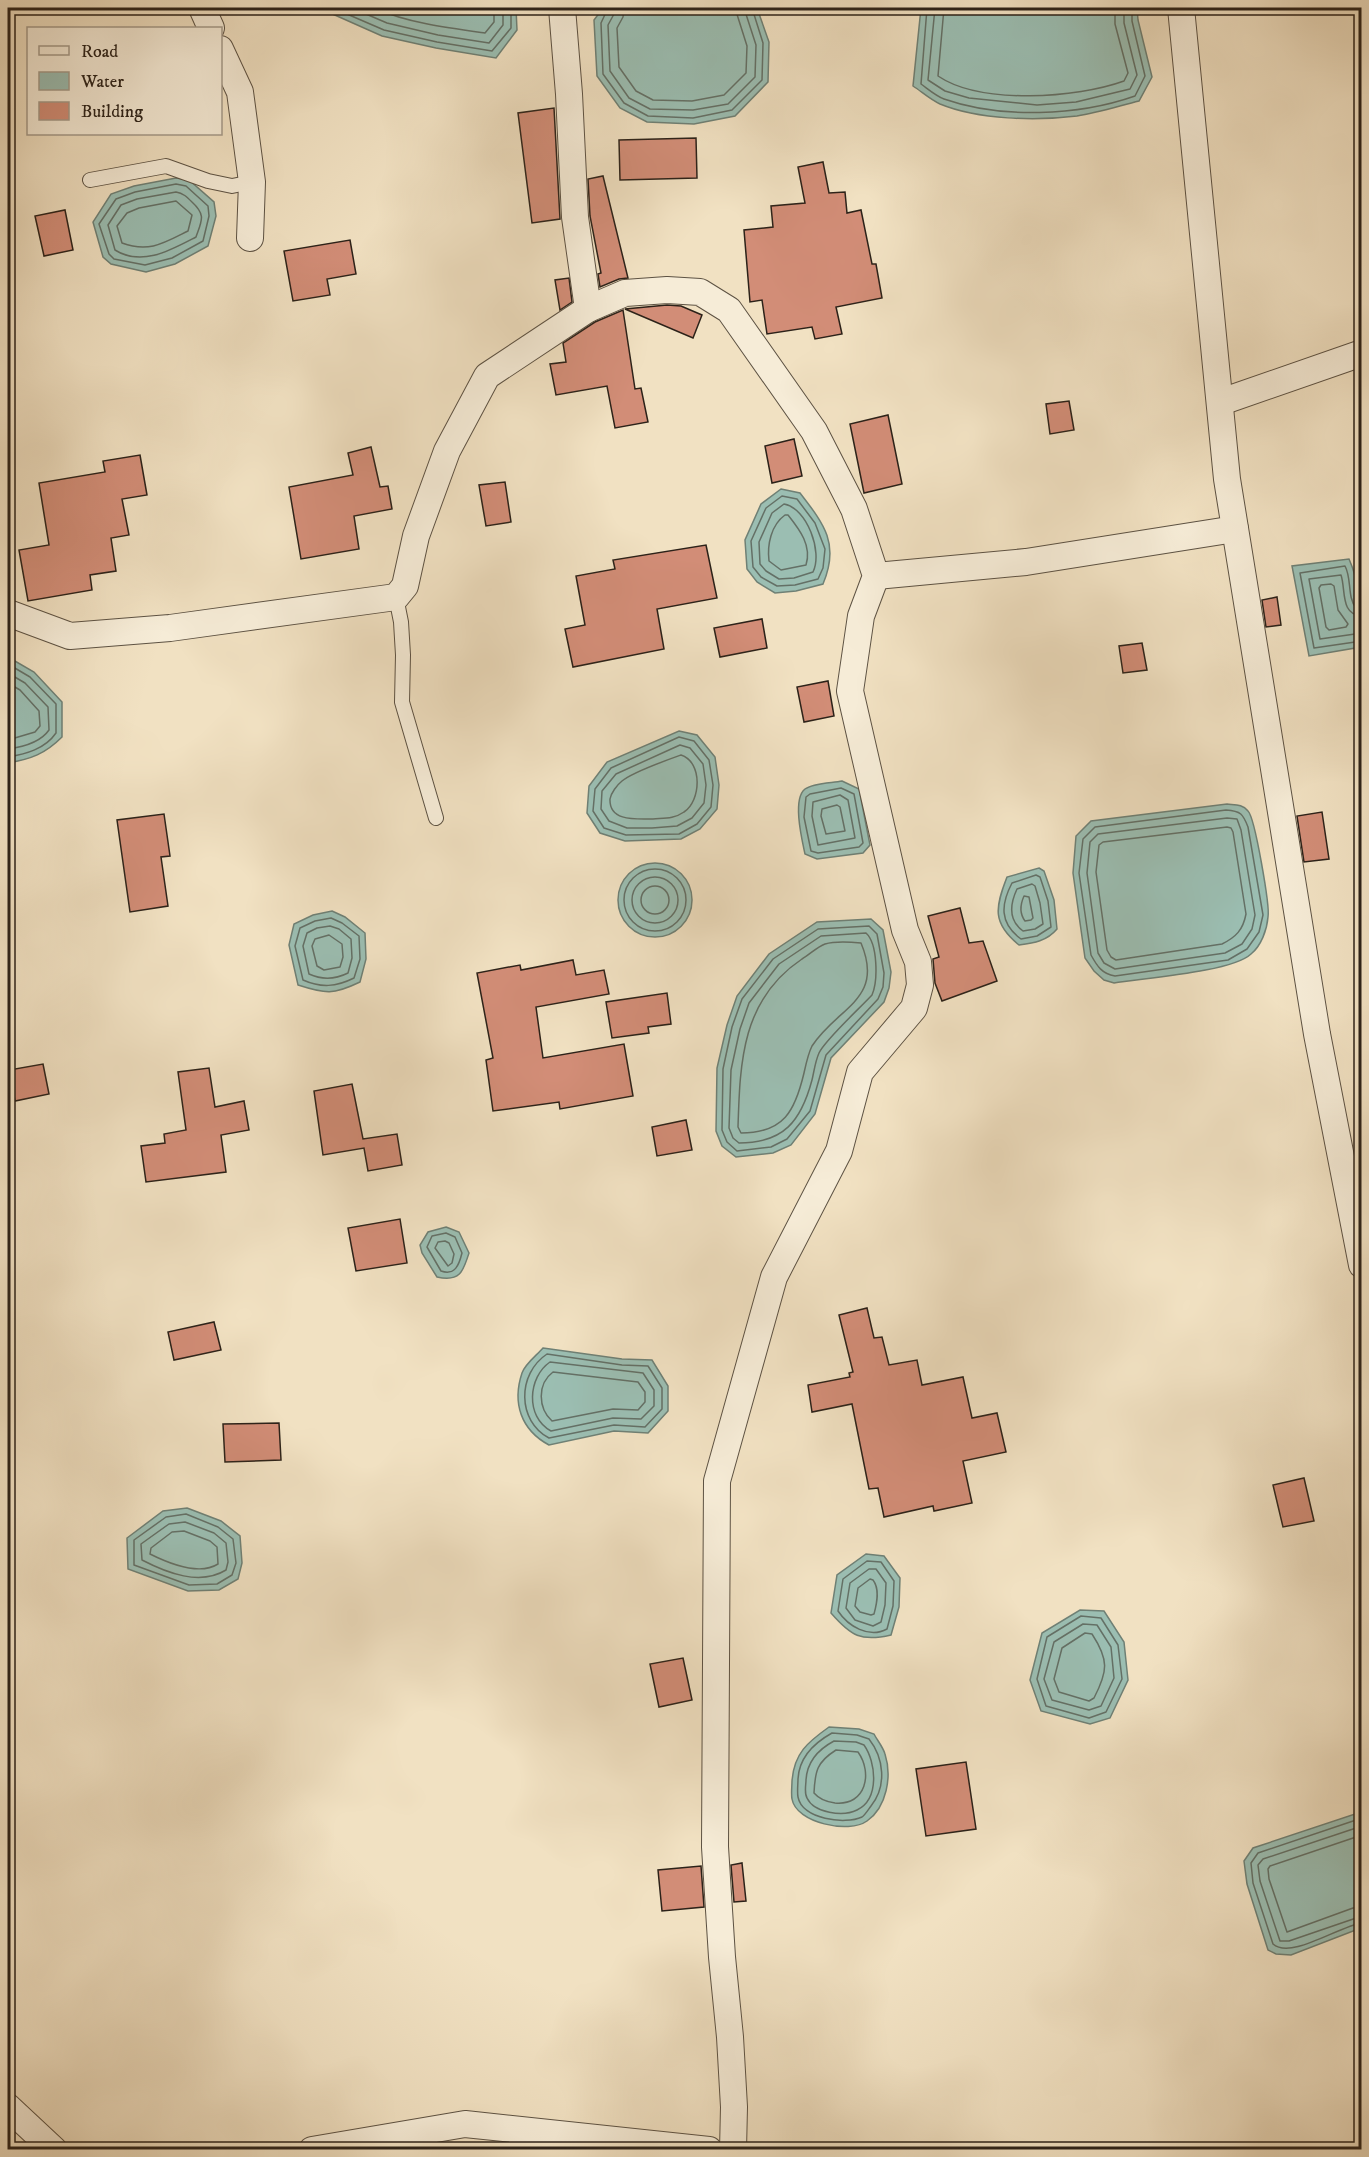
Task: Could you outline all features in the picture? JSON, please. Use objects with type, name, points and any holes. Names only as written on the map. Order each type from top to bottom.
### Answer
[{"type":"street","points":[[202,8],[211,27]]},
{"type":"street","points":[[562,8],[575,217],[588,309]]},
{"type":"street","points":[[1181,8],[1227,479],[1317,1034],[1362,1265]]},
{"type":"street","points":[[222,54],[240,92],[252,182],[250,238]]},
{"type":"street","points":[[8,613],[70,636],[170,628],[396,597],[405,586],[416,536],[447,451],[486,376],[588,309],[625,293],[667,290],[700,292],[729,310],[814,431],[854,509],[876,576],[861,616],[850,691],[905,930],[918,962],[920,985],[914,1008],[860,1072],[839,1151],[774,1277],[717,1480],[715,1847],[730,2037],[734,2107],[733,2150]]},
{"type":"street","points":[[1221,402],[1362,354]]},
{"type":"street","points":[[876,576],[1026,562],[1235,529]]},
{"type":"street","points":[[8,2108],[54,2150]]},
{"type":"street","points":[[312,2150],[465,2124],[709,2150]]},
{"type":"lane","points":[[90,180],[166,166],[208,181],[232,186],[252,182]]},
{"type":"lane","points":[[396,597],[401,622],[403,655],[402,702],[436,818]]},
{"type":"water","points":[[319,8],[516,8],[517,30],[496,58],[382,36]]},
{"type":"water","points":[[603,8],[757,8],[769,42],[768,82],[735,116],[694,124],[647,122],[620,108],[597,76],[594,20]]},
{"type":"water","points":[[921,8],[1137,8],[1152,77],[1139,101],[1077,116],[1008,118],[955,109],[937,102],[913,86]]},
{"type":"water","points":[[176,178],[189,180],[214,202],[216,216],[208,246],[175,264],[146,272],[111,264],[103,257],[93,222],[111,194],[134,186]]},
{"type":"water","points":[[781,489],[800,493],[816,515],[827,535],[830,557],[823,584],[796,591],[775,593],[757,582],[747,569],[745,540],[761,504]]},
{"type":"water","points":[[1349,559],[1360,602],[1361,647],[1309,656],[1292,566]]},
{"type":"water","points":[[8,657],[34,672],[62,702],[62,737],[50,748],[37,755],[8,763]]},
{"type":"water","points":[[679,731],[697,735],[715,757],[719,785],[717,809],[700,829],[681,839],[625,841],[600,833],[587,813],[589,786],[607,762]]},
{"type":"water","points":[[842,781],[859,789],[870,845],[863,853],[817,859],[805,854],[798,810],[801,794],[805,789],[813,786]]},
{"type":"water","points":[[1227,804],[1241,806],[1248,811],[1258,845],[1268,917],[1265,932],[1258,947],[1241,960],[1207,970],[1114,983],[1104,980],[1085,958],[1073,873],[1076,836],[1091,821]]},
{"type":"water","points":[[655,863],[669,866],[681,874],[689,886],[692,900],[689,914],[681,926],[669,934],[655,937],[641,934],[629,926],[621,914],[618,900],[621,886],[629,874],[641,866]]},
{"type":"water","points":[[1039,868],[1044,871],[1054,900],[1057,929],[1045,939],[1019,945],[1010,937],[1000,922],[998,906],[1000,898],[1007,877]]},
{"type":"water","points":[[332,911],[345,917],[365,933],[366,959],[360,982],[329,992],[298,985],[289,945],[294,924],[313,915]]},
{"type":"water","points":[[871,919],[883,930],[891,972],[884,1002],[831,1058],[815,1114],[791,1145],[773,1153],[736,1157],[722,1146],[716,1131],[717,1068],[727,1025],[737,996],[769,954],[817,922]]},
{"type":"water","points":[[446,1227],[459,1232],[469,1253],[462,1270],[456,1277],[451,1278],[437,1277],[422,1253],[420,1245],[428,1232]]},
{"type":"water","points":[[543,1348],[622,1359],[652,1360],[668,1386],[668,1411],[648,1433],[614,1431],[549,1445],[539,1439],[526,1424],[521,1415],[518,1395],[522,1373],[528,1363]]},
{"type":"water","points":[[187,1508],[221,1521],[240,1536],[242,1563],[238,1579],[219,1590],[188,1591],[128,1569],[127,1538],[163,1511]]},
{"type":"water","points":[[866,1554],[884,1556],[900,1578],[899,1607],[891,1635],[872,1638],[857,1635],[831,1613],[837,1575]]},
{"type":"water","points":[[1080,1610],[1104,1611],[1124,1642],[1128,1680],[1110,1718],[1090,1724],[1041,1711],[1030,1680],[1042,1633]]},
{"type":"water","points":[[829,1727],[859,1729],[874,1734],[885,1754],[888,1781],[883,1799],[874,1815],[859,1825],[836,1826],[813,1820],[796,1807],[792,1799],[793,1771],[799,1756],[809,1743]]},
{"type":"water","points":[[1361,1812],[1361,1928],[1291,1955],[1276,1954],[1268,1950],[1247,1884],[1244,1861],[1253,1848]]},
{"type":"building","points":[[554,108],[560,219],[532,223],[518,113]]},
{"type":"building","points":[[696,138],[697,178],[620,180],[619,140]]},
{"type":"building","points":[[823,162],[829,193],[845,192],[847,213],[861,210],[872,264],[876,264],[882,298],[836,307],[842,334],[815,339],[812,327],[767,334],[762,300],[750,302],[744,230],[773,227],[771,206],[805,203],[798,167]]},
{"type":"building","points":[[603,176],[628,278],[619,279],[600,287],[598,274],[601,273],[590,216],[588,179]]},
{"type":"building","points":[[65,210],[73,250],[44,256],[35,216]]},
{"type":"building","points":[[350,240],[356,274],[327,279],[330,295],[293,301],[284,251]]},
{"type":"building","points":[[569,278],[572,302],[560,310],[555,280]]},
{"type":"building","points":[[681,306],[702,315],[693,338],[625,309]]},
{"type":"building","points":[[623,310],[635,389],[641,388],[648,422],[615,428],[607,386],[556,395],[550,364],[566,362],[563,343],[595,322]]},
{"type":"building","points":[[1069,401],[1074,430],[1050,434],[1046,404]]},
{"type":"building","points":[[888,415],[902,484],[864,493],[850,424]]},
{"type":"building","points":[[794,439],[802,476],[772,483],[765,446]]},
{"type":"building","points":[[371,447],[380,487],[388,486],[392,509],[354,516],[359,549],[301,559],[289,487],[353,475],[348,453]]},
{"type":"building","points":[[140,455],[147,495],[122,499],[129,535],[111,538],[116,571],[90,575],[92,590],[28,601],[19,550],[49,545],[39,483],[105,472],[103,461]]},
{"type":"building","points":[[505,482],[511,522],[486,526],[479,485]]},
{"type":"building","points":[[706,545],[717,598],[657,609],[664,649],[573,667],[565,629],[585,625],[576,576],[615,569],[613,560]]},
{"type":"building","points":[[1277,597],[1281,625],[1266,627],[1262,600]]},
{"type":"building","points":[[762,619],[767,648],[720,657],[714,628]]},
{"type":"building","points":[[1142,643],[1147,670],[1123,673],[1119,646]]},
{"type":"building","points":[[828,681],[834,716],[804,722],[797,687]]},
{"type":"building","points":[[1322,812],[1329,859],[1304,862],[1297,816]]},
{"type":"building","points":[[164,814],[170,856],[161,857],[168,906],[130,912],[117,820]]},
{"type":"building","points":[[960,908],[969,943],[983,941],[997,981],[942,1001],[935,983],[933,959],[939,957],[928,916]]},
{"type":"building","points":[[573,960],[576,975],[604,970],[609,994],[536,1007],[543,1058],[624,1044],[633,1096],[560,1109],[559,1102],[493,1111],[486,1060],[493,1058],[477,973],[520,965],[521,970]]},
{"type":"building","points":[[667,993],[671,1024],[648,1027],[649,1033],[612,1038],[606,1002]]},
{"type":"building","points":[[43,1064],[49,1094],[15,1101],[9,1070]]},
{"type":"building","points":[[209,1068],[215,1107],[244,1101],[249,1130],[221,1135],[226,1172],[146,1182],[141,1146],[165,1143],[164,1134],[186,1130],[178,1072]]},
{"type":"building","points":[[352,1084],[363,1139],[397,1134],[402,1165],[368,1171],[364,1148],[323,1155],[314,1091]]},
{"type":"building","points":[[686,1120],[692,1150],[657,1156],[652,1127]]},
{"type":"building","points":[[400,1219],[407,1263],[356,1271],[348,1228]]},
{"type":"building","points":[[867,1308],[874,1338],[882,1337],[889,1365],[917,1360],[922,1385],[963,1377],[972,1418],[997,1413],[1006,1452],[963,1461],[972,1503],[934,1511],[933,1506],[884,1517],[878,1488],[869,1489],[852,1404],[812,1412],[808,1385],[850,1377],[849,1373],[853,1372],[839,1315]]},
{"type":"building","points":[[214,1322],[221,1350],[174,1360],[168,1332]]},
{"type":"building","points":[[279,1423],[281,1460],[225,1462],[223,1424]]},
{"type":"building","points":[[1304,1478],[1314,1521],[1283,1527],[1273,1485]]},
{"type":"building","points":[[683,1658],[692,1700],[659,1707],[650,1664]]},
{"type":"building","points":[[966,1762],[976,1829],[926,1836],[916,1769]]},
{"type":"building","points":[[742,1863],[746,1901],[734,1902],[731,1865]]},
{"type":"building","points":[[701,1866],[704,1907],[662,1911],[658,1870]]}]
